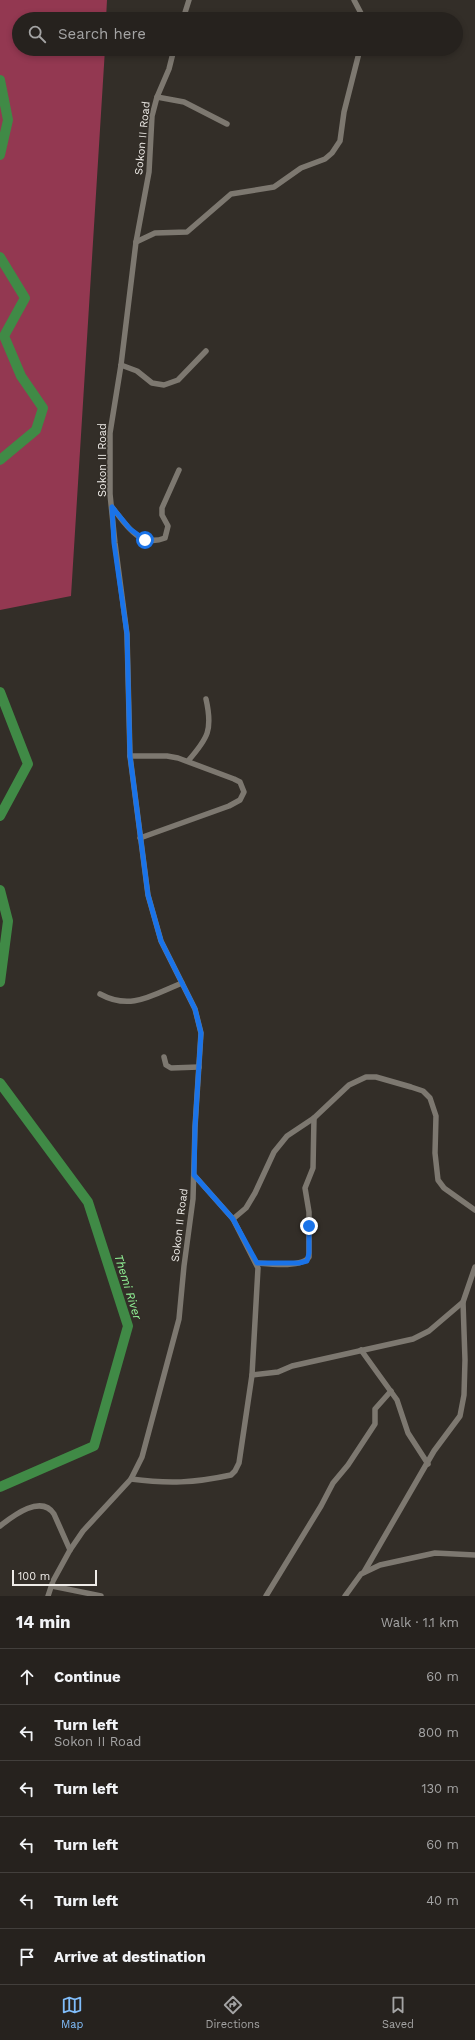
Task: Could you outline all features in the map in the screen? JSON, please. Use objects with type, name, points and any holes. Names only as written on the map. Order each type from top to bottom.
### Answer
[{"type":"street","points":[[185,12],[189,0]]},
{"type":"street","points":[[354,0],[360,12]]},
{"type":"street","name":"Sokon II Road","points":[[48,1596],[70,1550],[83,1531],[131,1479],[142,1456],[180,1319],[194,1175],[195,1127],[201,1041],[198,1021],[155,926],[148,895],[130,756],[127,634],[114,543],[110,433],[121,365],[136,242],[149,172],[152,116],[157,97],[169,69],[172,56]]},
{"type":"street","points":[[136,242],[156,233],[187,232],[231,194],[274,187],[301,168],[325,159],[332,153],[340,141],[344,112],[358,56]]},
{"type":"street","points":[[157,97],[184,102],[227,124]]},
{"type":"street","points":[[121,365],[138,371],[152,383],[164,385],[178,380],[206,351]]},
{"type":"street","points":[[112,507],[130,529],[140,538],[150,541],[166,538],[168,526],[162,515],[162,508],[178,470]]},
{"type":"street","points":[[188,761],[202,744],[210,729],[206,699]]},
{"type":"street","points":[[130,756],[167,756],[188,761],[240,782],[243,787],[243,796],[240,800],[229,806],[140,838]]},
{"type":"street","points":[[100,994],[121,1002],[134,1002],[182,983]]},
{"type":"street","points":[[164,1057],[166,1065],[171,1068],[199,1067]]},
{"type":"street","points":[[233,1219],[246,1208],[255,1193],[274,1152],[280,1144],[295,1129],[314,1118],[349,1085],[366,1077],[391,1081],[423,1091],[430,1098],[436,1116],[435,1165],[438,1180],[444,1188],[475,1210]]},
{"type":"street","points":[[257,1263],[299,1263],[307,1261],[309,1257],[309,1212],[305,1188],[313,1168],[314,1118]]},
{"type":"street","points":[[131,1479],[185,1483],[231,1475],[236,1471],[241,1451],[252,1375],[259,1274],[257,1263],[233,1219],[194,1175]]},
{"type":"street","points":[[345,1596],[364,1572],[428,1464],[434,1451],[457,1421],[462,1410],[464,1360],[463,1302],[475,1267]]},
{"type":"street","points":[[252,1375],[281,1372],[292,1366],[421,1336],[463,1302]]},
{"type":"street","points":[[361,1350],[400,1405],[408,1433],[428,1464]]},
{"type":"street","points":[[266,1596],[321,1506],[333,1483],[348,1465],[375,1424],[376,1409],[391,1391]]},
{"type":"street","points":[[0,1526],[25,1510],[34,1507],[46,1506],[54,1514],[70,1550]]},
{"type":"street","points":[[364,1572],[380,1565],[429,1554],[475,1555]]},
{"type":"street","points":[[52,1586],[101,1596]]},
{"type":"shaded area","points":[[0,0],[107,0],[106,12],[12,12],[12,56],[105,56],[71,596],[0,610]]},
{"type":"waterway","name":"Themi River","points":[[0,80],[8,120],[0,155]]},
{"type":"waterway","name":"Themi River","points":[[0,257],[25,298],[4,336],[21,376],[43,408],[36,430],[0,460]]},
{"type":"waterway","name":"Themi River","points":[[0,692],[28,764],[0,816]]},
{"type":"waterway","name":"Themi River","points":[[0,890],[8,921],[0,982]]},
{"type":"waterway","name":"Themi River","points":[[0,1083],[88,1202],[128,1326],[94,1446],[0,1487]]},
{"type":"route","points":[[145,540],[140,538],[130,529],[112,507],[114,543],[126,616],[130,689],[128,732],[130,756],[148,895],[155,926],[168,957],[195,1009],[201,1033],[197,1086],[194,1175],[233,1219],[257,1263],[278,1264],[307,1261],[309,1257],[310,1242],[309,1226]]}]
